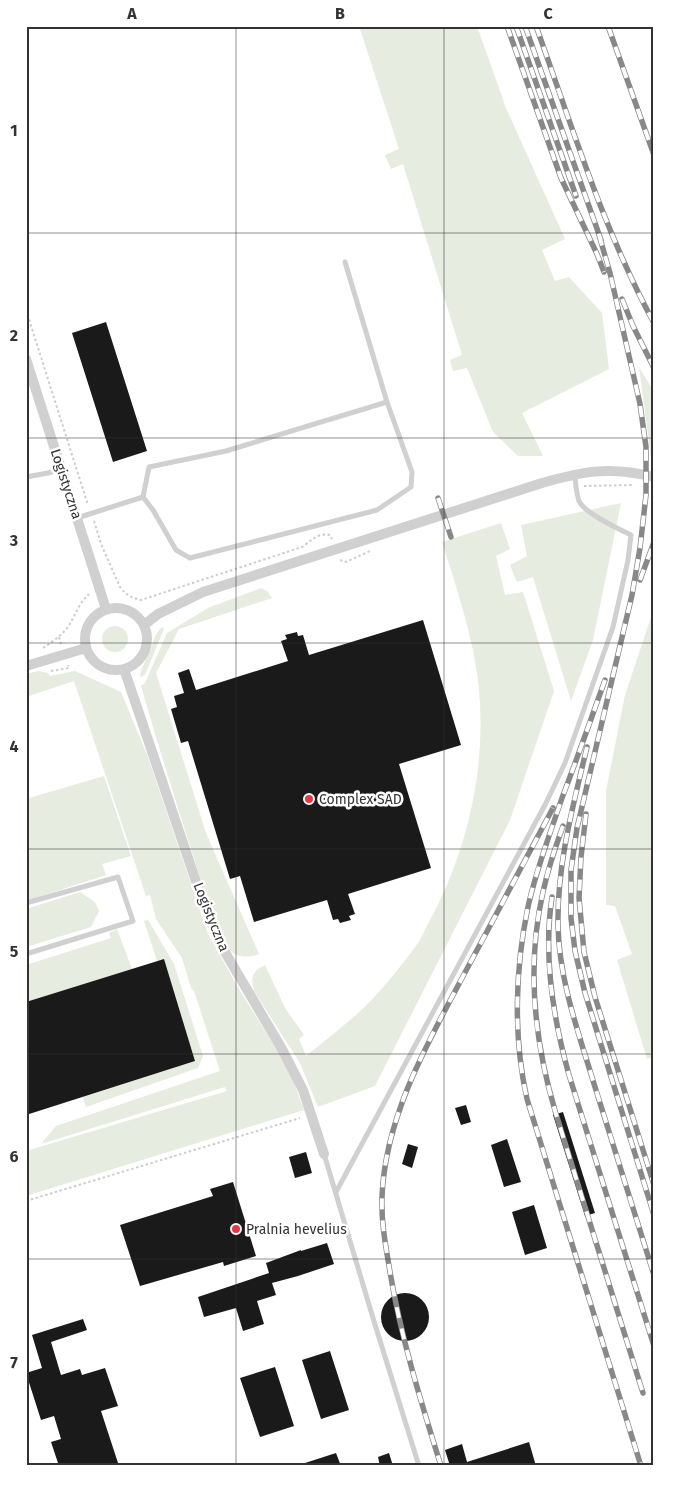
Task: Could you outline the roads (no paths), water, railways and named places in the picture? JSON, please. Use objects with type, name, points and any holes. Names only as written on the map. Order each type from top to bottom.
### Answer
[{"type":"street","name":"Logistyczna","points":[[26,359],[106,609]]},
{"type":"street","points":[[144,625],[158,614],[202,592],[533,485],[590,471],[614,470],[654,477]]},
{"type":"street","points":[[106,609],[126,609],[139,618],[144,625],[146,632],[145,648],[142,656],[137,662],[124,669],[114,670],[99,665],[86,648],[86,629],[95,616],[106,609]]},
{"type":"street","points":[[26,666],[86,648]]},
{"type":"street","name":"Logistyczna","points":[[124,669],[202,900],[219,942],[282,1049],[303,1090],[324,1154]]},
{"type":"lane","points":[[345,262],[387,402],[412,472],[411,486],[377,510],[190,558],[176,550],[153,510],[143,497],[149,467],[226,451],[387,402]]},
{"type":"lane","points":[[26,477],[48,474],[61,469]]},
{"type":"lane","points":[[336,1192],[546,803],[565,763],[613,627],[628,560],[631,535],[601,519],[579,502],[574,474]]},
{"type":"lane","points":[[77,518],[143,497]]},
{"type":"lane","points":[[26,903],[118,877],[133,922],[26,954]]},
{"type":"lane","points":[[324,1154],[419,1466]]},
{"type":"railway","points":[[507,26],[561,178],[604,272]]},
{"type":"railway","points":[[516,26],[576,196]]},
{"type":"railway","points":[[525,26],[601,240]]},
{"type":"railway","points":[[536,26],[589,177],[619,251],[654,323]]},
{"type":"railway","points":[[608,26],[654,155]]},
{"type":"railway","points":[[599,235],[610,273],[640,404],[646,447],[646,495],[632,595],[577,828],[571,870],[571,918],[575,951],[585,993],[654,1215]]},
{"type":"railway","points":[[622,299],[654,368]]},
{"type":"railway","points":[[438,498],[451,537]]},
{"type":"railway","points":[[640,580],[654,542]]},
{"type":"railway","points":[[605,680],[562,798],[531,893],[520,954],[518,979],[519,1052],[527,1099],[641,1466]]},
{"type":"railway","points":[[587,747],[571,813],[563,857],[558,902],[559,946],[566,987],[577,1027],[654,1275]]},
{"type":"railway","points":[[441,1466],[412,1370],[385,1244],[382,1216],[385,1166],[401,1106],[412,1077],[454,992],[553,808]]},
{"type":"railway","points":[[586,814],[579,898],[584,952],[595,997],[654,1185]]},
{"type":"railway","points":[[563,826],[547,875],[538,920],[534,976],[538,1031],[548,1087],[643,1393]]},
{"type":"railway","points":[[552,897],[549,919],[549,964],[558,1031],[569,1075],[654,1346]]},
{"type":"place","name":"Complex SAD","points":[[309,799]]},
{"type":"place","name":"Pralnia hevelius","points":[[236,1229]]}]
